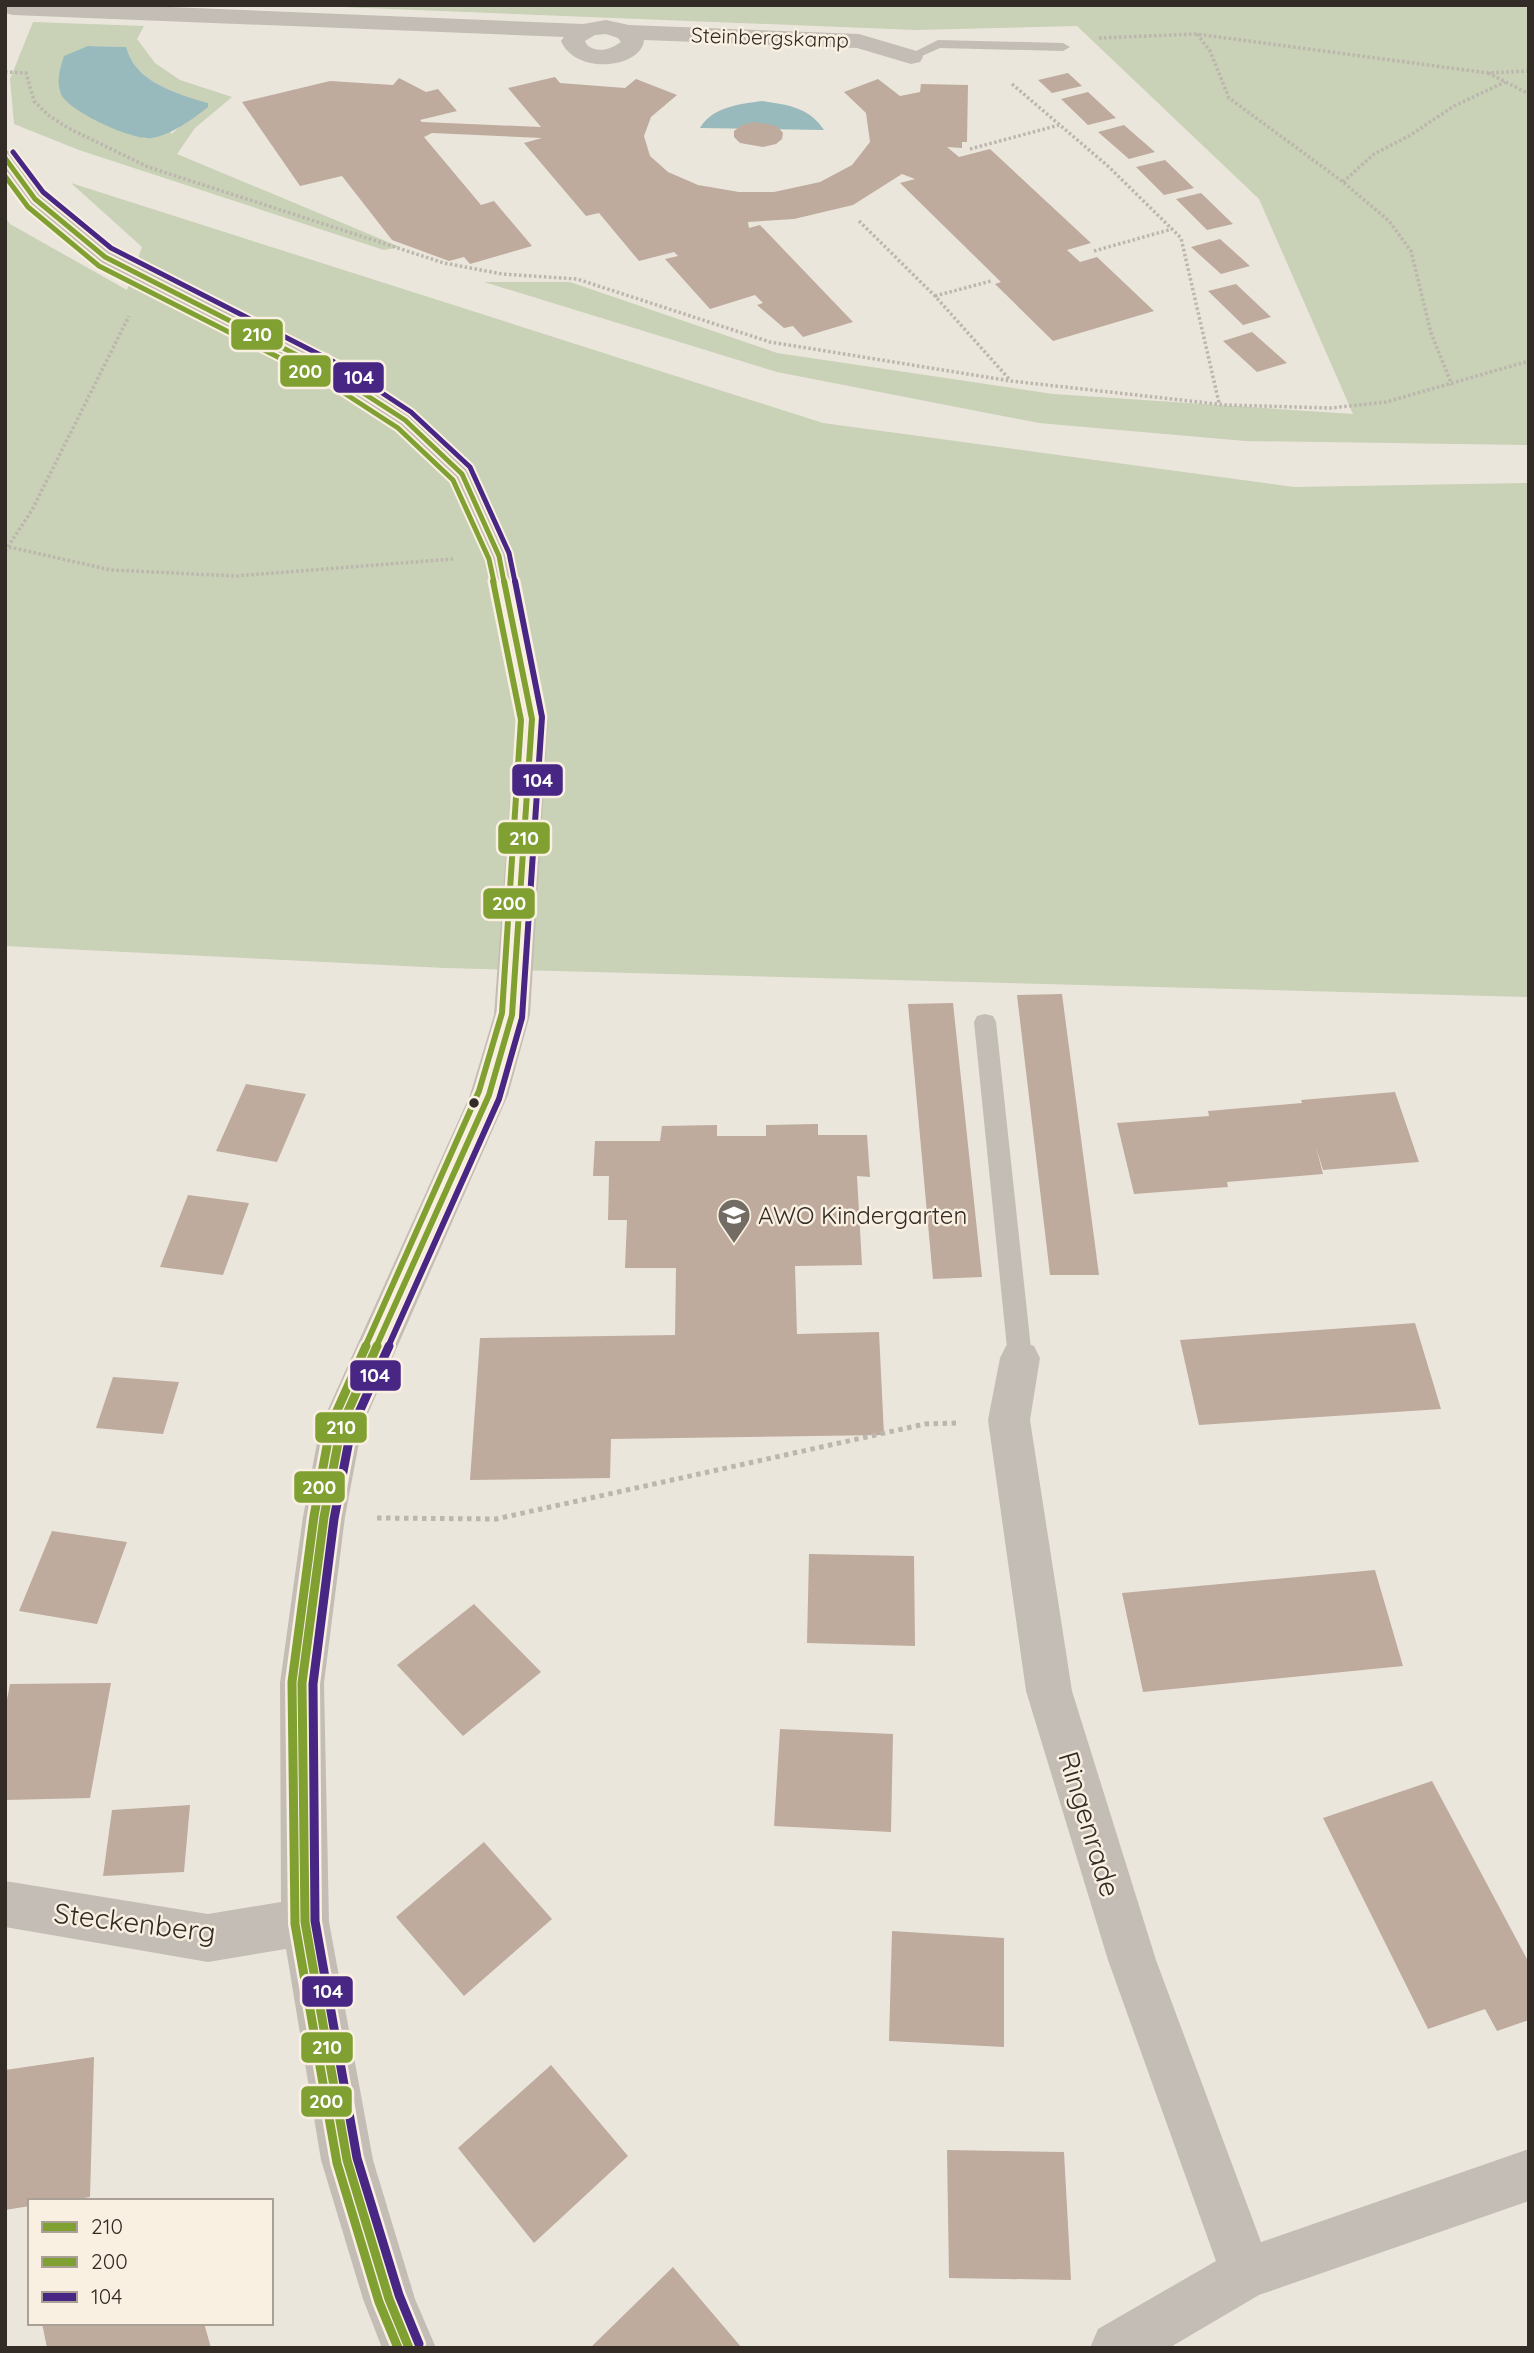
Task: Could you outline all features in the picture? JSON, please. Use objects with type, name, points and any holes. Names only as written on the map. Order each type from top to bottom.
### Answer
[{"type":"street","name":"Steinbergskamp","points":[[11,12],[584,31],[576,35],[573,47],[579,52],[599,57],[629,49],[633,43],[627,32],[859,41],[911,57]]},
{"type":"street","points":[[5,158],[35,199],[106,257],[332,373],[405,419],[462,474],[499,556],[531,719],[512,1015],[489,1095],[341,1427],[324,1517],[302,1683],[305,1922],[347,2160],[389,2298],[409,2348]]},
{"type":"street","name":"Ringenrade","points":[[1020,1358],[1009,1420],[1049,1691],[1132,1960],[1246,2273]]},
{"type":"street","name":"Steckenberg","points":[[5,1904],[208,1938],[305,1922]]},
{"type":"street","points":[[1117,2348],[1246,2273],[1529,2175]]},
{"type":"lane","points":[[911,57],[938,44],[1063,47]]},
{"type":"lane","points":[[985,1023],[1020,1358]]},
{"type":"path","points":[[1063,47],[1106,36],[1196,34],[1488,73],[1529,71]]},
{"type":"path","points":[[1196,34],[1210,51],[1229,98],[1343,182],[1389,221],[1411,251],[1431,333],[1452,385]]},
{"type":"path","points":[[5,72],[26,73],[34,101],[48,116],[148,167],[444,263],[502,274],[577,279],[770,342],[1011,381],[1219,403],[1331,408],[1386,402],[1529,361]]},
{"type":"path","points":[[1488,73],[1529,94]]},
{"type":"path","points":[[1003,80],[1013,84],[1060,125],[1181,238],[1219,403]]},
{"type":"path","points":[[1343,182],[1374,154],[1409,136],[1454,106],[1505,82]]},
{"type":"path","points":[[970,149],[1060,125]]},
{"type":"path","points":[[859,221],[935,296],[1011,381]]},
{"type":"path","points":[[1094,251],[1173,229]]},
{"type":"path","points":[[149,278],[32,510],[7,549],[111,570],[235,576],[499,556]]},
{"type":"path","points":[[935,296],[991,281]]},
{"type":"path","points":[[324,1517],[496,1519],[925,1424],[1009,1420]]},
{"type":"green space","points":[[292,5],[1523,5],[1529,9],[1529,445],[1245,441],[1039,423],[777,372],[484,282],[570,282],[777,353],[1053,394],[1353,414],[1259,199],[1077,26],[915,30]]},
{"type":"green space","points":[[33,22],[144,26],[137,39],[155,63],[180,80],[232,97],[195,128],[177,154],[400,247],[384,250],[79,150],[14,124],[10,79]],"holes":[[[88,46],[125,47],[138,69],[148,78],[170,91],[208,103],[172,134]]]},
{"type":"green space","points":[[71,183],[823,423],[1294,487],[1529,483],[1529,997],[445,968],[5,946],[5,217],[10,224],[127,290],[142,247]]},
{"type":"water","points":[[88,46],[126,47],[138,69],[148,78],[171,91],[208,103],[208,107],[174,130],[152,138],[131,135],[102,124],[66,101],[59,84],[64,56]]},
{"type":"water","points":[[762,101],[805,112],[824,130],[700,128],[719,111]]},
{"type":"building","points":[[1068,73],[1082,86],[1052,93],[1038,80]]},
{"type":"building","points":[[555,77],[560,83],[625,88],[636,79],[677,95],[651,117],[644,136],[650,156],[668,172],[698,185],[739,192],[774,192],[820,182],[852,165],[870,142],[866,113],[844,92],[878,79],[900,96],[920,92],[921,84],[968,85],[967,142],[962,142],[962,148],[947,147],[959,157],[990,149],[1091,243],[1067,250],[1080,262],[1097,257],[1154,311],[1053,341],[995,284],[1001,282],[900,183],[915,179],[902,174],[853,205],[794,219],[748,222],[749,228],[760,225],[853,322],[803,337],[793,326],[784,328],[757,305],[763,303],[755,295],[710,309],[665,259],[678,256],[674,252],[639,261],[599,213],[586,216],[524,143],[542,138],[432,133],[424,137],[481,205],[494,201],[532,246],[470,264],[464,257],[449,261],[392,240],[342,176],[300,186],[242,102],[330,81],[393,85],[399,78],[426,92],[438,89],[457,111],[420,120],[422,122],[541,127],[508,88]]},
{"type":"building","points":[[1088,92],[1116,118],[1088,125],[1061,99]]},
{"type":"building","points":[[755,122],[777,126],[783,133],[782,139],[776,144],[763,147],[740,143],[734,137],[734,131],[742,125]]},
{"type":"building","points":[[1124,125],[1155,152],[1129,159],[1098,132]]},
{"type":"building","points":[[1165,160],[1194,188],[1164,195],[1136,167]]},
{"type":"building","points":[[1201,193],[1233,224],[1207,230],[1176,199]]},
{"type":"building","points":[[1220,239],[1250,266],[1221,274],[1191,247]]},
{"type":"building","points":[[1236,284],[1271,317],[1243,325],[1208,291]]},
{"type":"building","points":[[1252,332],[1287,363],[1257,372],[1223,341]]},
{"type":"building","points":[[1062,994],[1099,1275],[1050,1275],[1017,995]]},
{"type":"building","points":[[953,1003],[982,1277],[933,1279],[908,1004]]},
{"type":"building","points":[[246,1084],[306,1094],[277,1162],[216,1151]]},
{"type":"building","points":[[1395,1092],[1419,1162],[1323,1170],[1316,1147],[1323,1174],[1227,1182],[1228,1187],[1134,1194],[1117,1123],[1209,1116],[1208,1111]]},
{"type":"building","points":[[818,1124],[818,1135],[867,1135],[870,1177],[857,1176],[862,1265],[795,1266],[797,1334],[879,1332],[884,1435],[611,1439],[610,1478],[470,1480],[480,1338],[675,1335],[676,1268],[625,1268],[627,1220],[608,1220],[609,1176],[593,1176],[595,1141],[660,1141],[662,1126],[717,1125],[717,1136],[766,1136],[766,1125]]},
{"type":"building","points":[[188,1195],[249,1203],[223,1275],[160,1267]]},
{"type":"building","points":[[1415,1323],[1441,1409],[1199,1425],[1180,1340]]},
{"type":"building","points":[[113,1377],[179,1382],[163,1434],[96,1428]]},
{"type":"building","points":[[52,1531],[127,1542],[97,1624],[19,1611]]},
{"type":"building","points":[[809,1554],[914,1556],[915,1646],[807,1643]]},
{"type":"building","points":[[1375,1570],[1403,1666],[1143,1692],[1122,1593]]},
{"type":"building","points":[[474,1604],[541,1672],[463,1736],[397,1665]]},
{"type":"building","points":[[111,1683],[90,1798],[5,1800],[5,1710],[10,1684]]},
{"type":"building","points":[[780,1729],[893,1734],[891,1832],[774,1826]]},
{"type":"building","points":[[1432,1781],[1529,1963],[1529,2020],[1497,2031],[1485,2009],[1428,2029],[1323,1818]]},
{"type":"building","points":[[190,1805],[184,1872],[103,1876],[112,1810]]},
{"type":"building","points":[[484,1842],[552,1919],[464,1996],[396,1917]]},
{"type":"building","points":[[892,1931],[1004,1938],[1004,2047],[889,2041]]},
{"type":"building","points":[[94,2057],[90,2197],[28,2199],[28,2206],[5,2210],[5,2070]]},
{"type":"building","points":[[551,2065],[628,2156],[534,2243],[458,2148]]},
{"type":"building","points":[[947,2150],[1064,2152],[1071,2280],[949,2278]]},
{"type":"building","points":[[673,2267],[742,2348],[590,2348]]},
{"type":"building","points":[[42,2325],[205,2325],[211,2348],[47,2348]]},
{"type":"transit line","name":"104","points":[[13,152],[43,192],[111,248],[338,364],[411,412],[470,467],[509,553],[542,717],[522,1018],[499,1099],[351,1430],[334,1519],[313,1684],[315,1921],[357,2158],[399,2295],[419,2344]]},
{"type":"transit line","name":"210","points":[[5,158],[35,199],[105,257],[332,373],[405,420],[462,474],[499,556],[532,719],[512,1015],[489,1095],[341,1427],[324,1517],[302,1683],[305,1922],[347,2160],[389,2299],[409,2348]]},
{"type":"transit line","name":"200","points":[[5,176],[28,207],[99,266],[327,382],[398,428],[453,480],[489,559],[521,720],[502,1013],[479,1091],[331,1424],[314,1516],[292,1682],[295,1924],[337,2163],[379,2302],[398,2348]]},
{"type":"place","name":"AWO Kindergarten","points":[[734,1245]]}]
